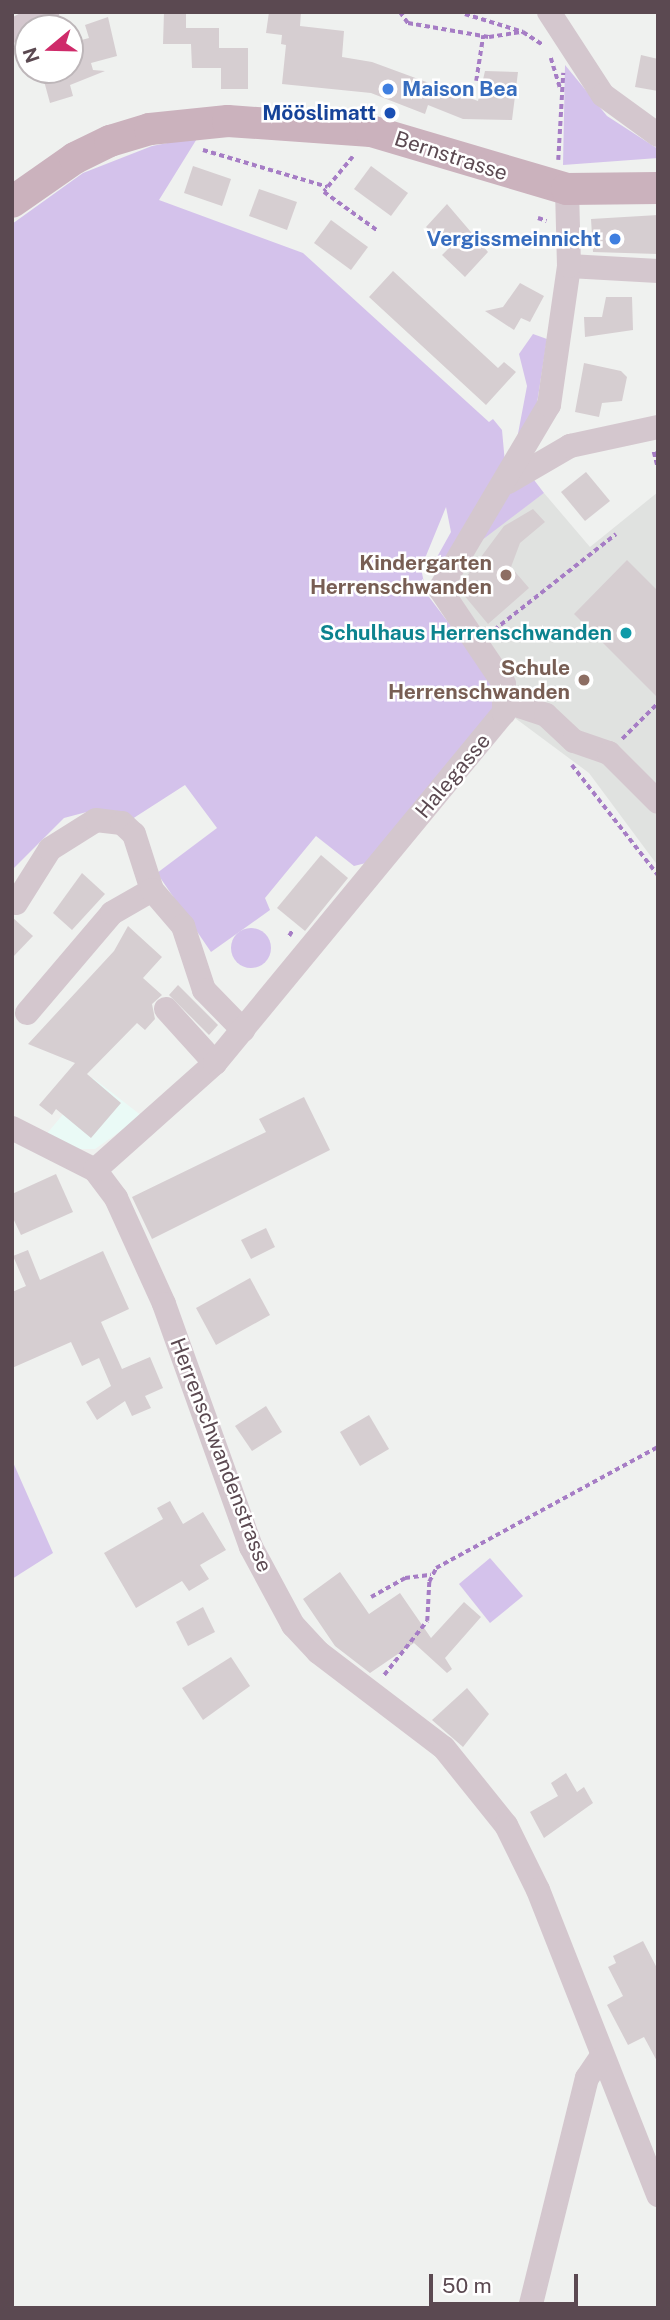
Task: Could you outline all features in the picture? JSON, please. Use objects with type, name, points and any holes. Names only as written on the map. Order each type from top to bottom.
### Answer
[{"type":"main road","name":"Bernstrasse","points":[[12,202],[75,158],[110,141],[150,129],[228,121],[371,131],[563,178],[658,188]]},
{"type":"street","points":[[12,31],[47,12]]},
{"type":"street","points":[[550,12],[603,95],[658,135]]},
{"type":"street","points":[[563,178],[569,267],[549,405],[529,444],[495,490],[441,583],[443,601],[504,684],[507,702],[546,715],[578,744],[608,753],[658,802]]},
{"type":"street","points":[[569,267],[658,271]]},
{"type":"street","points":[[495,490],[570,446],[658,427]]},
{"type":"street","name":"Halegasse","points":[[95,1170],[215,1063],[494,728],[507,702]]},
{"type":"street","points":[[16,903],[50,849],[96,820],[122,823],[134,834],[152,890],[183,926],[204,990],[243,1030]]},
{"type":"street","points":[[27,1013],[112,913],[152,890]]},
{"type":"street","points":[[166,1009],[215,1063]]},
{"type":"street","name":"Herrenschwandenstrasse","points":[[19,1138],[95,1170],[117,1198],[155,1280],[259,1564],[293,1625],[318,1652],[444,1748],[506,1825],[538,1890],[600,2059],[658,2195]]},
{"type":"street","points":[[530,2308],[587,2078],[600,2059]]},
{"type":"path","points":[[400,12],[408,23],[483,36],[523,32]]},
{"type":"path","points":[[455,12],[523,32],[549,54],[562,91]]},
{"type":"path","points":[[465,14],[518,12]]},
{"type":"path","points":[[476,81],[483,36]]},
{"type":"path","points":[[562,84],[563,178]]},
{"type":"path","points":[[199,149],[328,187]]},
{"type":"path","points":[[361,156],[351,157],[324,192],[379,231]]},
{"type":"path","points":[[653,457],[658,468]]},
{"type":"path","points":[[476,645],[616,534]]},
{"type":"path","points":[[608,753],[658,703]]},
{"type":"path","points":[[586,777],[658,875]]},
{"type":"path","points":[[371,1597],[405,1578],[431,1575],[658,1447]]},
{"type":"path","points":[[372,1691],[427,1621],[431,1575]]},
{"type":"shaded area","points":[[565,65],[607,116],[658,149],[658,158],[563,165]]},
{"type":"shaded area","points":[[198,137],[159,200],[303,253],[489,422],[493,419],[502,430],[505,463],[531,476],[544,493],[440,572],[432,566],[451,532],[446,507],[421,568],[426,593],[497,687],[499,705],[370,862],[354,866],[316,836],[265,898],[270,910],[211,952],[157,873],[217,828],[185,785],[129,821],[98,809],[64,818],[12,870],[12,224],[83,173],[152,146]]},
{"type":"shaded area","points":[[533,334],[547,339],[535,416],[517,439],[527,386],[519,354]]},
{"type":"shaded area","name":"Schule Herrenschwanden","points":[[658,492],[658,866],[589,773],[515,718],[448,593],[478,541],[544,493],[590,547]]},
{"type":"shaded area","points":[[251,928],[259,929],[265,934],[270,940],[270,956],[265,962],[259,967],[251,968],[243,967],[237,962],[232,956],[231,948],[232,940],[237,934],[243,929]]},
{"type":"shaded area","points":[[93,1078],[142,1116],[95,1149],[76,1149],[45,1136]]},
{"type":"shaded area","points":[[12,1460],[53,1553],[12,1579]]},
{"type":"shaded area","points":[[490,1558],[523,1596],[490,1623],[459,1584]]},
{"type":"building","points":[[164,12],[186,12],[186,28],[219,28],[219,48],[248,48],[248,89],[221,89],[221,68],[192,68],[191,44],[163,44]]},
{"type":"building","points":[[269,12],[301,12],[300,26],[344,31],[342,57],[372,62],[478,101],[485,71],[518,72],[512,120],[463,119],[428,105],[425,114],[371,93],[282,84],[286,45],[281,44],[282,35],[266,33]]},
{"type":"building","points":[[108,17],[117,56],[91,63],[93,70],[105,71],[84,79],[84,39],[89,38],[85,25]]},
{"type":"building","points":[[641,55],[658,59],[658,91],[635,87]]},
{"type":"building","points":[[45,84],[72,84],[70,85],[73,96],[50,103]]},
{"type":"building","points":[[193,166],[231,179],[222,206],[184,193]]},
{"type":"building","points":[[371,166],[408,193],[391,216],[354,189]]},
{"type":"building","points":[[259,189],[297,202],[287,230],[249,216]]},
{"type":"building","points":[[447,204],[488,252],[465,277],[442,255],[449,248],[426,227]]},
{"type":"building","points":[[658,215],[658,254],[593,252],[591,219]]},
{"type":"building","points":[[331,220],[368,247],[351,270],[314,243]]},
{"type":"building","points":[[393,271],[498,368],[504,362],[516,372],[486,405],[369,297]]},
{"type":"building","points":[[520,283],[544,296],[530,322],[521,318],[514,330],[485,311],[503,307]]},
{"type":"building","points":[[606,297],[632,297],[633,330],[585,337],[584,317],[602,317]]},
{"type":"building","points":[[584,363],[621,371],[627,377],[622,401],[602,403],[599,417],[575,412]]},
{"type":"building","points":[[586,472],[610,501],[585,521],[561,492]]},
{"type":"building","points":[[533,509],[545,522],[520,543],[511,567],[529,588],[488,624],[458,588],[504,526]]},
{"type":"building","name":"Schulhaus Herrenschwanden","points":[[627,560],[658,591],[658,698],[574,614]]},
{"type":"building","points":[[321,855],[348,878],[305,931],[277,908]]},
{"type":"building","points":[[82,873],[105,894],[72,930],[53,913]]},
{"type":"building","points":[[12,917],[33,936],[12,958]]},
{"type":"building","points":[[128,926],[162,957],[143,978],[162,995],[152,1004],[155,1019],[145,1030],[137,1023],[87,1074],[121,1103],[91,1138],[56,1109],[52,1115],[39,1105],[75,1063],[28,1044],[114,951]]},
{"type":"building","points":[[178,985],[218,1025],[209,1035],[169,995]]},
{"type":"building","points":[[304,1097],[330,1150],[152,1239],[132,1197],[266,1132],[259,1119]]},
{"type":"building","points":[[56,1174],[73,1212],[21,1235],[12,1216],[12,1194]]},
{"type":"building","points":[[266,1228],[275,1247],[251,1259],[241,1240]]},
{"type":"building","points":[[28,1250],[40,1280],[103,1251],[129,1309],[101,1322],[122,1369],[150,1357],[163,1388],[145,1396],[151,1408],[132,1416],[125,1401],[97,1420],[86,1402],[111,1386],[99,1358],[82,1366],[71,1342],[12,1368],[12,1292],[26,1286],[13,1256]]},
{"type":"building","points":[[250,1278],[270,1315],[216,1345],[196,1308]]},
{"type":"building","points":[[266,1406],[282,1432],[252,1451],[235,1426]]},
{"type":"building","points":[[369,1415],[389,1449],[360,1466],[340,1432]]},
{"type":"building","points":[[170,1501],[183,1524],[203,1512],[226,1550],[200,1565],[209,1579],[189,1591],[182,1581],[136,1608],[104,1553],[163,1519],[157,1508]]},
{"type":"building","points":[[340,1572],[369,1614],[400,1593],[431,1638],[464,1602],[481,1617],[445,1658],[452,1669],[447,1673],[414,1643],[370,1673],[335,1646],[303,1599]]},
{"type":"building","points":[[203,1607],[215,1632],[188,1646],[176,1622]]},
{"type":"building","points":[[231,1657],[250,1686],[203,1720],[182,1688]]},
{"type":"building","points":[[467,1688],[489,1714],[463,1747],[432,1720]]},
{"type":"building","points":[[566,1773],[577,1792],[584,1787],[593,1803],[544,1838],[530,1812],[558,1796],[551,1783]]},
{"type":"building","points":[[643,1941],[658,1970],[658,2063],[644,2037],[628,2045],[607,2005],[623,1996],[608,1967],[616,1963],[613,1956]]},
{"type":"place","name":"Maison Bea","points":[[388,89]]},
{"type":"place","name":"Mööslimatt","points":[[390,113]]},
{"type":"place","name":"Vergissmeinnicht","points":[[615,239]]},
{"type":"place","name":"Kindergarten Herrenschwanden","points":[[506,575]]},
{"type":"place","name":"Schulhaus Herrenschwanden","points":[[626,633]]},
{"type":"place","name":"Schule Herrenschwanden","points":[[584,680]]}]
